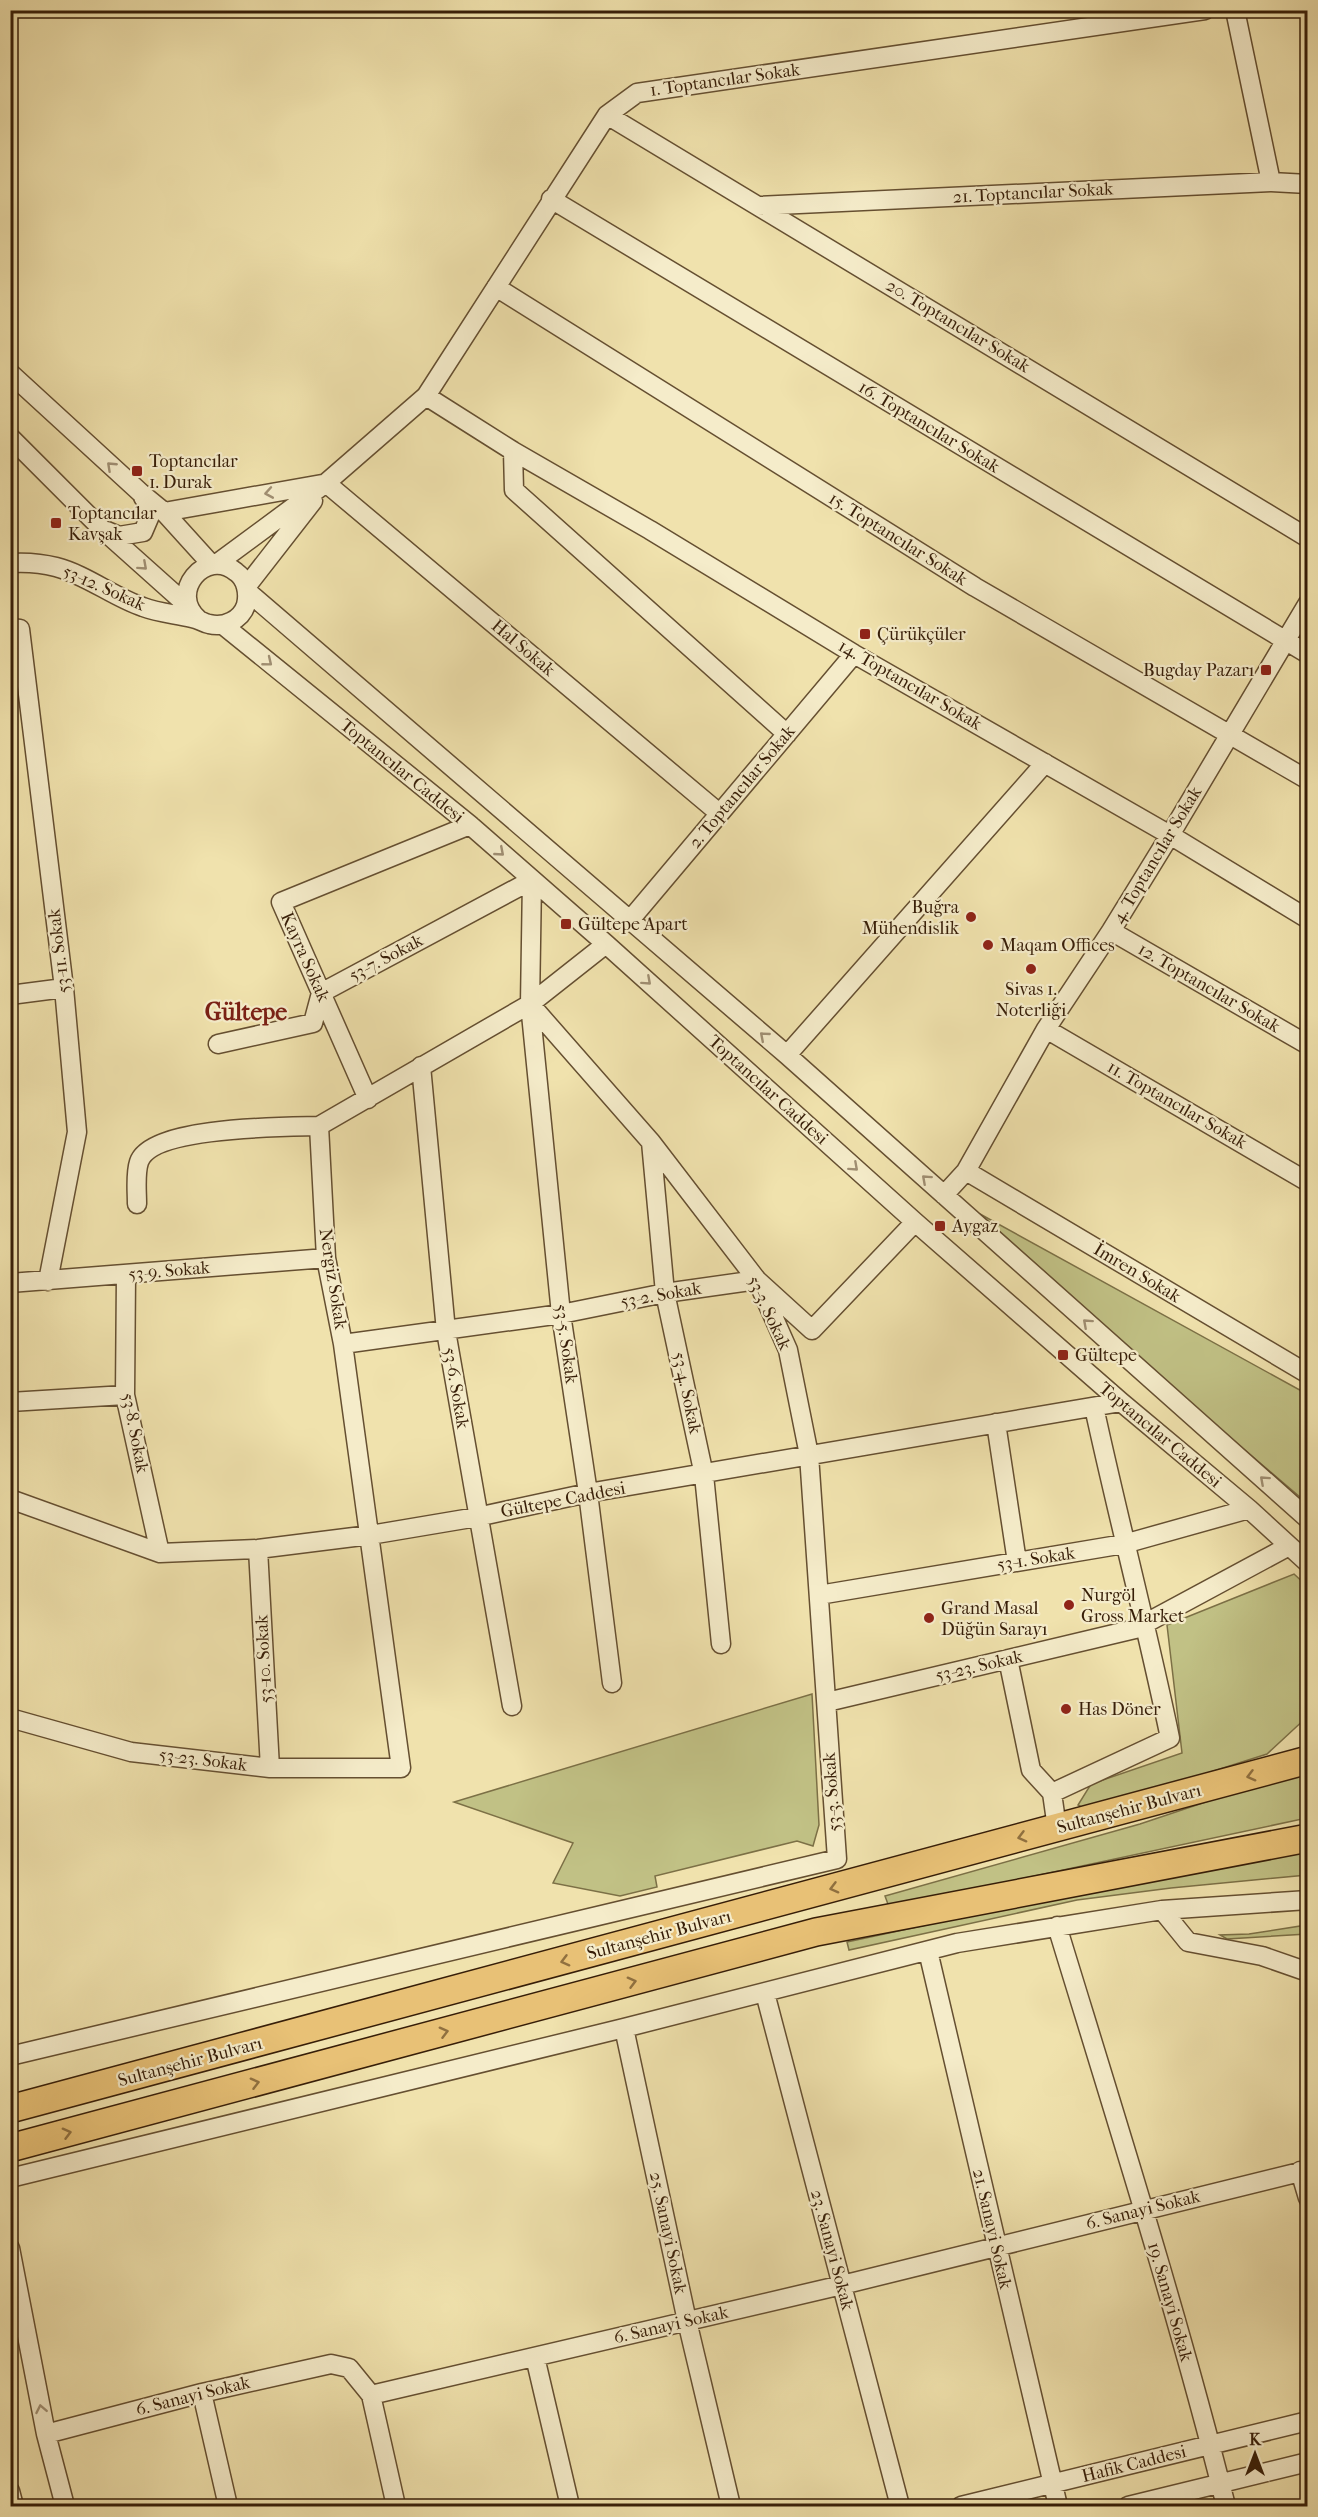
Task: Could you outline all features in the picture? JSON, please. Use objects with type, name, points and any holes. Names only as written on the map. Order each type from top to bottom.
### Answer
[{"type":"highway","points":[[1296,1763],[1308,1747]]},
{"type":"highway","name":"Sultanşehir Bulvarı","points":[[10,2109],[1296,1763]]},
{"type":"highway","name":"Sultanşehir Bulvarı","points":[[10,2148],[816,1932],[1308,1838]]},
{"type":"street","name":"1. Toptancılar Sokak","points":[[214,565],[327,483],[426,396],[607,115],[637,93],[1206,10]]},
{"type":"street","points":[[1235,10],[1271,182]]},
{"type":"street","name":"20. Toptancılar Sokak","points":[[607,115],[1308,538]]},
{"type":"street","name":"21. Toptancılar Sokak","points":[[758,206],[1271,182],[1308,184]]},
{"type":"street","name":"16. Toptancılar Sokak","points":[[551,200],[1308,654]]},
{"type":"street","name":"15. Toptancılar Sokak","points":[[496,287],[975,587],[1308,780]]},
{"type":"street","points":[[10,373],[164,512],[214,565],[233,570],[241,577],[247,589],[246,603],[242,613],[234,620],[222,625],[207,624],[103,530],[10,437]]},
{"type":"street","name":"14. Toptancılar Sokak","points":[[426,396],[513,451],[650,530],[854,654],[1170,835],[1308,919]]},
{"type":"street","points":[[513,451],[514,490],[787,734]]},
{"type":"street","name":"1. Toptancılar Sokak","points":[[247,589],[327,483]]},
{"type":"street","points":[[164,512],[327,483]]},
{"type":"street","name":"Hal Sokak","points":[[327,483],[719,813]]},
{"type":"street","points":[[103,530],[119,536],[143,532],[152,512],[142,494]]},
{"type":"street","name":"53-12. Sokak","points":[[10,563],[29,562],[57,567],[143,607],[193,613]]},
{"type":"street","points":[[193,613],[187,590],[190,580],[198,572],[214,565]]},
{"type":"street","name":"Toptancılar Caddesi","points":[[247,589],[787,1055],[1308,1519]]},
{"type":"street","name":"4. Toptancılar Sokak","points":[[944,1195],[966,1171],[1046,1029],[1112,931],[1308,603]]},
{"type":"street","name":"Toptancılar Caddesi","points":[[222,625],[470,825],[915,1222],[1121,1402],[1249,1509],[1308,1563]]},
{"type":"street","name":"53-11. Sokak","points":[[10,628],[20,629],[64,988],[77,1132],[48,1281]]},
{"type":"street","name":"2. Toptancılar Sokak","points":[[630,920],[854,654]]},
{"type":"street","points":[[787,1055],[1045,763]]},
{"type":"street","name":"Kayra Sokak","points":[[368,1099],[281,902],[470,825]]},
{"type":"street","points":[[530,1004],[532,880]]},
{"type":"street","name":"53-7. Sokak","points":[[321,993],[532,880]]},
{"type":"street","name":"12. Toptancılar Sokak","points":[[1112,931],[1308,1044]]},
{"type":"street","points":[[137,1204],[139,1161],[148,1151],[188,1136],[233,1129],[319,1126],[530,1004],[606,944]]},
{"type":"street","points":[[10,995],[64,988]]},
{"type":"street","points":[[218,1044],[313,1023],[321,993]]},
{"type":"street","name":"53-3. Sokak","points":[[10,2056],[837,1859],[809,1455],[788,1350],[757,1280],[651,1142],[530,1004]]},
{"type":"street","name":"53-5. Sokak","points":[[530,1004],[561,1314],[588,1493],[612,1683]]},
{"type":"street","name":"11. Toptancılar Sokak","points":[[1046,1029],[1308,1182]]},
{"type":"street","name":"53-6. Sokak","points":[[422,1066],[446,1331],[512,1706]]},
{"type":"street","name":"Nergiz Sokak","points":[[319,1126],[327,1258],[343,1344],[401,1768]]},
{"type":"street","name":"53-4. Sokak","points":[[651,1142],[665,1293],[704,1475],[721,1644]]},
{"type":"street","name":"İmren Sokak","points":[[966,1171],[1308,1374]]},
{"type":"street","points":[[757,1280],[812,1330],[915,1222]]},
{"type":"street","name":"53-9. Sokak","points":[[10,1283],[327,1258]]},
{"type":"street","name":"53-8. Sokak","points":[[126,1275],[125,1395],[160,1553]]},
{"type":"street","name":"53-2. Sokak","points":[[343,1344],[561,1314],[665,1293],[757,1280]]},
{"type":"street","points":[[10,1402],[125,1395]]},
{"type":"street","name":"Gültepe Caddesi","points":[[10,1498],[160,1553],[258,1549],[370,1535],[477,1517],[588,1493],[1121,1402]]},
{"type":"street","points":[[1052,1793],[1170,1738],[1146,1624],[1124,1544],[1094,1407]]},
{"type":"street","points":[[996,1423],[1017,1562]]},
{"type":"street","name":"53-1. Sokak","points":[[819,1595],[1124,1544],[1249,1509]]},
{"type":"street","name":"53-23. Sokak","points":[[827,1702],[1135,1629],[1289,1546]]},
{"type":"street","name":"53-10. Sokak","points":[[258,1549],[270,1768]]},
{"type":"street","points":[[1008,1659],[1031,1770],[1052,1793],[1057,1828]]},
{"type":"street","name":"53-23. Sokak","points":[[10,1718],[131,1752],[270,1768],[401,1768]]},
{"type":"street","points":[[10,2178],[624,2028],[957,1943],[1162,1910],[1308,1900]]},
{"type":"street","points":[[1162,1910],[1188,1942],[1262,1956],[1308,1972]]},
{"type":"street","name":"19. Sanayi Sokak","points":[[1057,1926],[1144,2210],[1211,2445],[1226,2506]]},
{"type":"street","name":"21. Sanayi Sokak","points":[[928,1951],[1058,2506]]},
{"type":"street","name":"23. Sanayi Sokak","points":[[765,1993],[900,2506]]},
{"type":"street","name":"25. Sanayi Sokak","points":[[624,2028],[687,2321],[731,2506]]},
{"type":"street","points":[[1304,2170],[1308,2198]]},
{"type":"street","name":"6. Sanayi Sokak","points":[[46,2434],[202,2393],[331,2364],[349,2368],[371,2395],[996,2248],[1304,2170]]},
{"type":"street","points":[[12,2260],[46,2434],[65,2506]]},
{"type":"street","points":[[535,2357],[570,2506]]},
{"type":"street","points":[[202,2393],[228,2506]]},
{"type":"street","points":[[371,2395],[396,2506]]},
{"type":"street","name":"Hafik Caddesi","points":[[961,2506],[1308,2421]]},
{"type":"street","points":[[1128,2506],[1308,2462]]},
{"type":"street","points":[[10,2491],[14,2506]]},
{"type":"green space","points":[[980,1214],[1307,1394],[1307,1503],[1212,1422]]},
{"type":"green space","points":[[1294,1574],[1307,1586],[1307,1717],[1267,1754],[1088,1811],[1078,1805],[1091,1784],[1182,1753],[1167,1625]]},
{"type":"green space","points":[[812,1694],[819,1825],[813,1846],[797,1841],[655,1876],[657,1887],[620,1896],[553,1883],[573,1843],[454,1802]]},
{"type":"green space","points":[[1307,1768],[1307,1818],[889,1907],[885,1896],[1140,1824]]},
{"type":"green space","points":[[1307,1843],[1307,1875],[1077,1900],[849,1950],[847,1942]]},
{"type":"green space","points":[[1307,1925],[1307,1934],[1227,1939],[1220,1935],[1249,1934]]},
{"type":"place","name":"Toptancılar 1. Durak","points":[[137,471]]},
{"type":"place","name":"Toptancılar Kavşak","points":[[56,523]]},
{"type":"place","name":"Çürükçüler","points":[[865,634]]},
{"type":"place","name":"Bugday Pazarı","points":[[1266,670]]},
{"type":"place","name":"Buğra Mühendislik","points":[[971,917]]},
{"type":"place","name":"Gültepe Apart","points":[[566,924]]},
{"type":"place","name":"Maqam Offices","points":[[988,945]]},
{"type":"place","name":"Sivas 1. Noterliği","points":[[1031,969]]},
{"type":"place","name":"Aygaz","points":[[940,1226]]},
{"type":"place","name":"Gültepe","points":[[1063,1355]]},
{"type":"place","name":"Nurgöl Gross Market","points":[[1069,1605]]},
{"type":"place","name":"Grand Masal Düğün Sarayı","points":[[929,1618]]},
{"type":"place","name":"Has Döner","points":[[1066,1709]]},
{"type":"district","name":"Gültepe","points":[[246,1012]]}]
